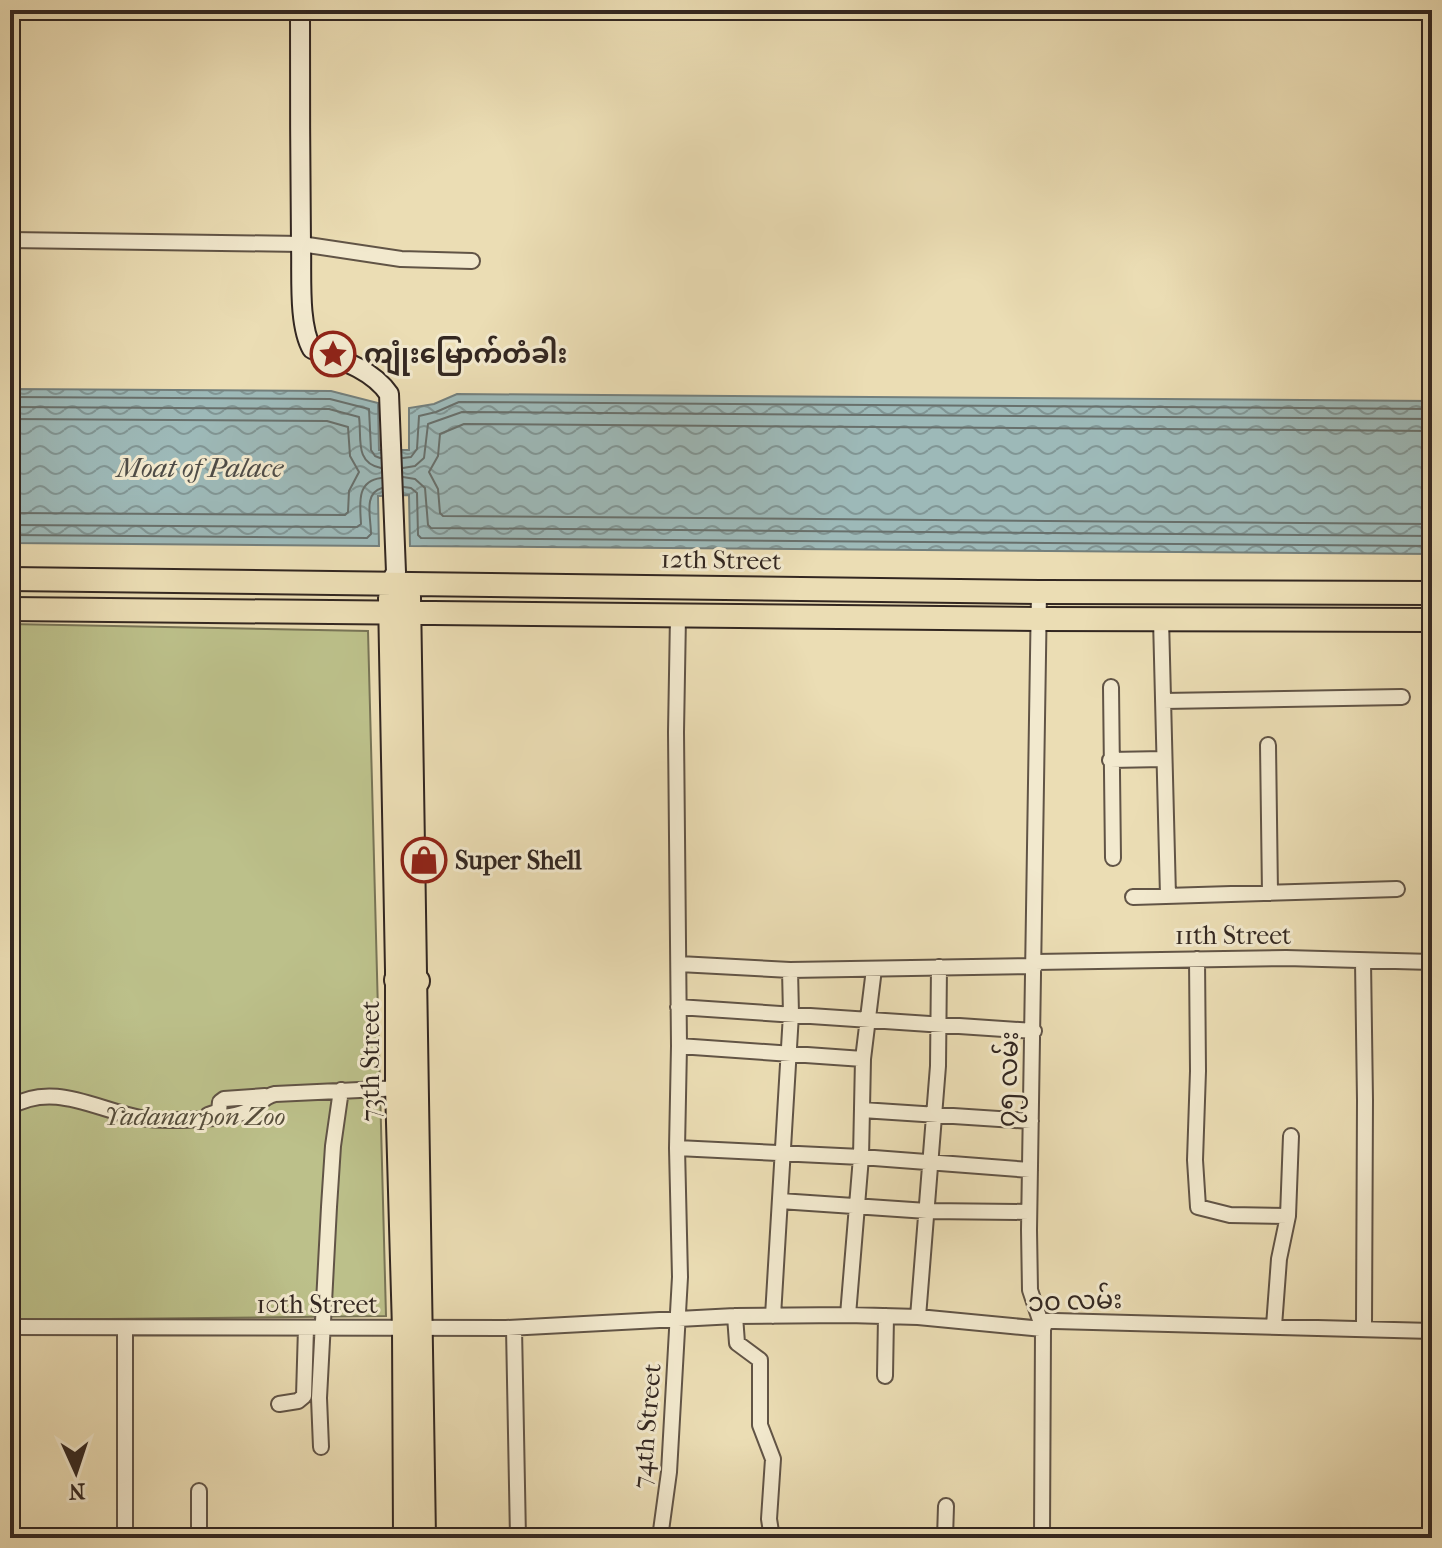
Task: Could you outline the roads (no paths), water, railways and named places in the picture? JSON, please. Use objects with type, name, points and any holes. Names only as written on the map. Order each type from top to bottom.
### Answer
[{"type":"main road","name":"12th Street","points":[[10,579],[398,580],[1039,592],[1432,593]]},
{"type":"main road","name":"73th Street","points":[[398,580],[413,1328],[424,1538]]},
{"type":"main road","points":[[10,609],[1432,620]]},
{"type":"main road","name":"73th Street","points":[[405,1538],[413,1328]]},
{"type":"street","points":[[300,10],[301,244],[309,344],[312,349],[345,361],[372,376],[386,389],[390,399],[398,580]]},
{"type":"street","points":[[10,240],[301,244],[401,259],[472,261]]},
{"type":"street","name":"၇၅ လမ်း","points":[[1039,592],[1029,1212],[1030,1290],[1043,1329],[1042,1538]]},
{"type":"street","name":"74th Street","points":[[660,1538],[669,1472],[679,1319],[678,616]]},
{"type":"street","points":[[1161,619],[1168,896]]},
{"type":"street","points":[[1111,687],[1113,858]]},
{"type":"street","points":[[1163,701],[1402,697]]},
{"type":"street","points":[[1268,745],[1270,893]]},
{"type":"street","points":[[1110,760],[1164,759]]},
{"type":"street","points":[[1133,897],[1397,889]]},
{"type":"street","points":[[1197,959],[1195,1160],[1198,1207],[1230,1215],[1288,1216]]},
{"type":"street","name":"11th Street","points":[[679,964],[790,970],[1197,959],[1432,962]]},
{"type":"street","points":[[1363,961],[1364,1328]]},
{"type":"street","points":[[918,1317],[934,1116],[939,967]]},
{"type":"street","points":[[848,1315],[861,1157],[863,1059],[874,969]]},
{"type":"street","points":[[773,1316],[791,1014],[790,970]]},
{"type":"street","points":[[678,1007],[1034,1031]]},
{"type":"street","points":[[679,1046],[863,1059]]},
{"type":"street","points":[[10,1107],[28,1098],[57,1096],[139,1118],[196,1118],[239,1115],[253,1109],[265,1096],[408,1088]]},
{"type":"street","points":[[321,1447],[319,1398],[331,1177],[341,1090]]},
{"type":"street","points":[[862,1110],[1031,1121]]},
{"type":"street","points":[[1274,1326],[1277,1278],[1288,1216],[1291,1136]]},
{"type":"street","points":[[677,1148],[861,1157],[1030,1170]]},
{"type":"street","points":[[780,1201],[927,1211],[1029,1212]]},
{"type":"street","name":"၁၀ လမ်း","points":[[624,1321],[848,1315],[918,1317],[1043,1329],[1046,1321],[1432,1331]]},
{"type":"street","points":[[735,1316],[737,1343],[760,1360],[760,1425],[773,1459],[769,1519],[772,1538]]},
{"type":"street","points":[[885,1376],[886,1316]]},
{"type":"street","name":"10th Street","points":[[10,1327],[508,1328],[624,1321]]},
{"type":"street","points":[[125,1328],[125,1538]]},
{"type":"street","points":[[279,1404],[298,1401],[304,1396],[306,1328]]},
{"type":"street","points":[[508,1328],[518,1538]]},
{"type":"street","points":[[199,1491],[199,1538]]},
{"type":"street","points":[[945,1538],[946,1506]]},
{"type":"water","name":"Moat of Palace","points":[[10,389],[331,391],[378,403],[379,450],[409,450],[409,408],[434,404],[457,394],[1432,401],[1432,554],[410,546],[409,495],[378,496],[379,546],[10,543]]},
{"type":"place","name":"ကျုံးမြောက်တံခါး","points":[[333,354]]},
{"type":"place","name":"Super Shell","points":[[424,860]]},
{"type":"park label","name":"Yadanarpon Zoo","points":[[195,1116]]}]
